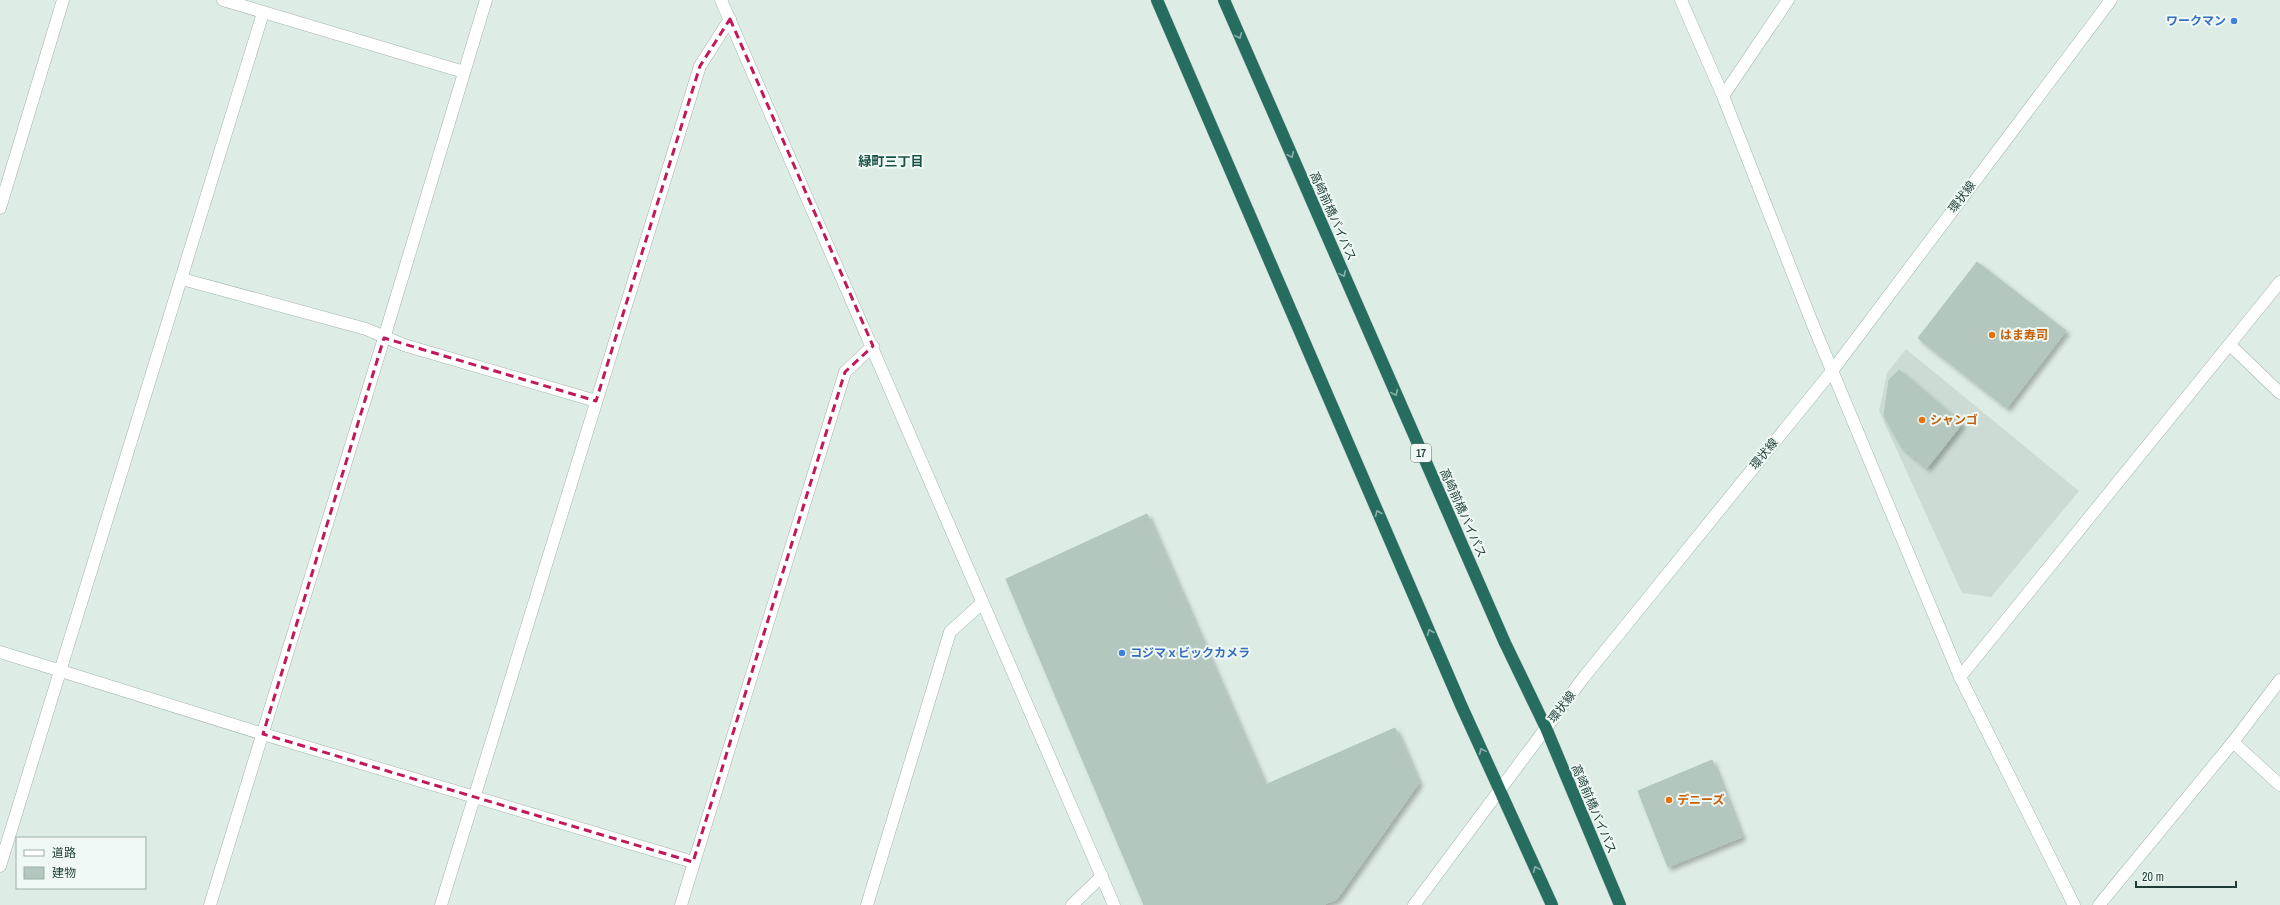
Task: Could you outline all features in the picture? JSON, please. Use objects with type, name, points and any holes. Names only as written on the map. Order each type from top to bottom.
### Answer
[{"type":"highway","points":[[1157,0],[1499,791],[1552,905]]},
{"type":"highway","name":"高崎前橋バイパス","points":[[1224,0],[1505,644],[1546,728],[1620,905]]},
{"type":"street","points":[[0,208],[63,0]]},
{"type":"street","points":[[224,0],[263,13],[464,72]]},
{"type":"street","points":[[210,905],[486,0]]},
{"type":"street","points":[[721,0],[873,346],[982,603],[1114,905]]},
{"type":"street","points":[[1681,0],[1723,96],[1832,371],[1960,677],[2074,905]]},
{"type":"street","points":[[1723,96],[1788,0]]},
{"type":"street","name":"環状線","points":[[1414,905],[1584,677],[1832,371],[2111,0]]},
{"type":"street","points":[[0,866],[263,13]]},
{"type":"street","points":[[441,905],[700,66],[730,20]]},
{"type":"street","points":[[182,278],[366,328],[384,338],[596,401]]},
{"type":"street","points":[[1960,677],[2280,282]]},
{"type":"street","points":[[2230,345],[2280,393]]},
{"type":"street","points":[[681,905],[845,372],[873,346]]},
{"type":"street","points":[[867,905],[950,632],[982,603]]},
{"type":"street","points":[[0,652],[263,734],[694,862]]},
{"type":"street","points":[[2099,905],[2233,742],[2280,680]]},
{"type":"street","points":[[2233,742],[2280,785]]},
{"type":"street","points":[[1072,905],[1102,876]]},
{"type":"highlighted area","points":[[730,19],[873,346],[845,372],[693,862],[263,734],[384,338],[596,401],[700,66]]},
{"type":"shaded area","points":[[1906,349],[2079,491],[1991,597],[1962,593],[1879,411],[1887,373]]},
{"type":"building","name":"はま寿司","points":[[1977,262],[2066,331],[2007,408],[1918,338]]},
{"type":"building","name":"シャンゴ","points":[[1899,370],[1962,424],[1927,468],[1901,446],[1884,416],[1889,380]]},
{"type":"building","name":"コジマｘビックカメラ","points":[[1147,514],[1265,785],[1395,728],[1419,783],[1337,899],[1322,905],[1144,905],[1006,579]]},
{"type":"building","points":[[1712,760],[1742,837],[1668,867],[1638,791]]},
{"type":"place","name":"ワークマン","points":[[2234,21]]},
{"type":"place","name":"はま寿司","points":[[1992,335]]},
{"type":"place","name":"シャンゴ","points":[[1922,420]]},
{"type":"place","name":"コジマｘビックカメラ","points":[[1122,653]]},
{"type":"place","name":"デニーズ","points":[[1669,800]]},
{"type":"district","name":"緑町三丁目","points":[[891,161]]}]
